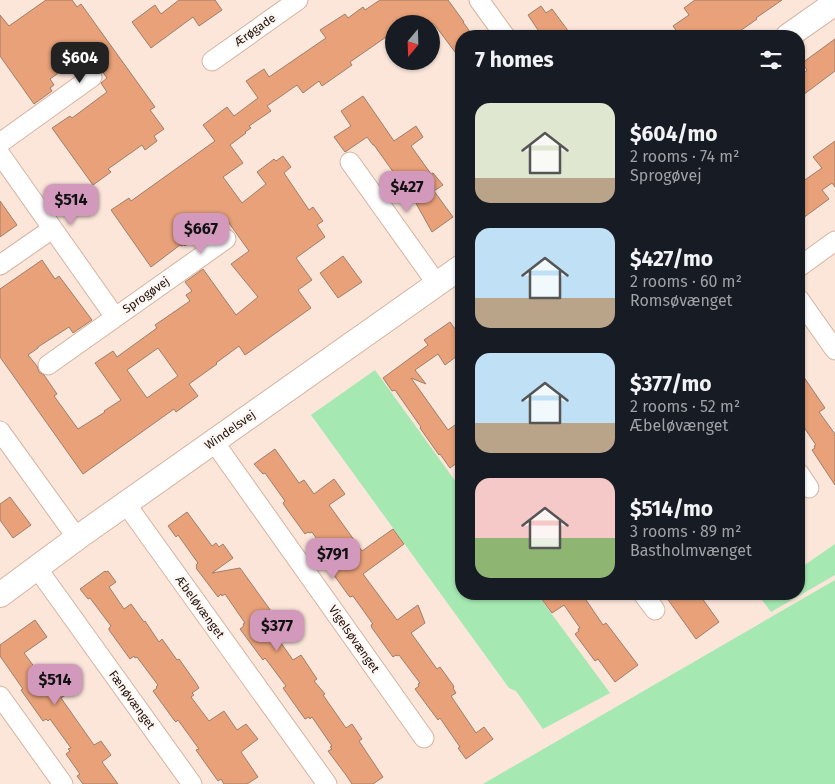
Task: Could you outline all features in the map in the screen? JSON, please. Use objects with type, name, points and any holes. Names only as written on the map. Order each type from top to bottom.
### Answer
[{"type":"street","name":"Ærøgade","points":[[212,61],[298,0]]},
{"type":"street","points":[[479,0],[501,30]]},
{"type":"street","points":[[797,30],[835,3]]},
{"type":"street","points":[[0,142],[92,77]]},
{"type":"street","name":"Sprogøvej","points":[[0,154],[115,317]]},
{"type":"street","points":[[350,162],[437,284]]},
{"type":"street","points":[[0,265],[52,229]]},
{"type":"street","name":"Sprogøvej","points":[[48,365],[226,239]]},
{"type":"street","points":[[805,263],[835,241]]},
{"type":"street","name":"Windelsvej","points":[[0,594],[455,271]]},
{"type":"street","points":[[805,308],[835,350]]},
{"type":"street","points":[[0,431],[77,538]]},
{"type":"street","name":"Vigelsøvænget","points":[[214,442],[424,738]]},
{"type":"street","name":"Æbeløvænget","points":[[126,504],[326,784]]},
{"type":"street","name":"Fænøvænget","points":[[37,568],[192,784]]},
{"type":"street","points":[[648,600],[655,610]]},
{"type":"street","points":[[0,696],[63,784]]},
{"type":"green space","points":[[375,370],[455,481],[455,600],[541,600],[610,693],[543,729],[516,691],[509,688],[311,415]]},
{"type":"green space","points":[[835,544],[835,575],[805,592],[805,565]]},
{"type":"green space","points":[[835,580],[835,784],[483,784],[800,600],[805,600],[805,597]]},
{"type":"green space","points":[[762,600],[792,600],[771,612]]},
{"type":"building","points":[[46,0],[72,0],[77,7],[81,4],[155,107],[150,110],[164,129],[154,136],[157,141],[145,150],[142,145],[108,169],[111,172],[93,185],[52,128],[70,116],[72,118],[107,92],[101,83],[107,78],[88,52],[50,79],[54,85],[50,88],[52,91],[34,104],[0,56],[0,15],[9,26]]},
{"type":"building","points":[[179,0],[215,0],[222,10],[199,26],[193,17],[151,48],[132,22],[155,5],[161,14]]},
{"type":"building","points":[[380,0],[448,0],[469,30],[455,30],[455,52],[440,32],[440,15],[385,15],[385,38],[350,62],[352,65],[322,86],[319,81],[303,93],[297,85],[267,106],[271,111],[249,126],[251,128],[230,145],[243,163],[223,177],[242,203],[266,184],[257,172],[274,159],[276,161],[283,156],[291,167],[284,173],[309,210],[313,207],[323,221],[317,225],[325,237],[296,258],[312,280],[298,290],[311,308],[245,355],[239,346],[189,384],[198,396],[176,412],[174,409],[83,474],[0,357],[0,289],[42,260],[55,279],[59,276],[92,320],[73,333],[69,327],[28,355],[57,394],[54,396],[78,429],[121,400],[95,363],[113,351],[117,357],[157,328],[155,325],[190,301],[186,295],[192,291],[185,282],[203,269],[236,315],[258,297],[231,264],[249,251],[224,216],[185,246],[180,245],[151,267],[111,210],[129,198],[131,201],[215,141],[203,125],[227,107],[234,116],[258,98],[246,81],[264,69],[269,77],[326,38],[320,30],[345,14],[348,18],[363,7],[365,10]],"holes":[[[158,348],[178,376],[147,398],[127,370]]]},
{"type":"building","points":[[695,0],[782,0],[741,30],[676,30],[673,26],[689,15],[684,8]]},
{"type":"building","points":[[541,6],[546,13],[552,9],[568,30],[538,30],[528,15]]},
{"type":"building","points":[[835,39],[835,71],[805,94],[805,72],[807,70],[805,61]]},
{"type":"building","points":[[363,96],[394,141],[416,126],[423,137],[411,146],[431,174],[433,173],[443,185],[434,191],[453,217],[432,232],[413,198],[407,203],[389,178],[394,173],[367,137],[345,152],[334,137],[351,126],[341,111]]},
{"type":"building","points":[[835,141],[835,187],[832,183],[822,190],[829,199],[805,217],[805,180],[822,168],[813,157]]},
{"type":"building","points":[[0,201],[17,225],[0,237]]},
{"type":"building","points":[[343,256],[362,282],[338,298],[320,273]]},
{"type":"building","points":[[450,322],[455,329],[455,358],[445,365],[438,354],[415,370],[426,384],[411,378],[448,430],[455,425],[455,464],[450,468],[395,390],[392,391],[383,378],[428,345],[424,340]]},
{"type":"building","points":[[805,379],[825,408],[819,412],[835,434],[835,485],[812,450],[816,445],[805,429]]},
{"type":"building","points":[[275,449],[299,483],[304,480],[314,494],[334,479],[345,494],[329,505],[362,551],[393,529],[404,544],[363,574],[397,620],[418,605],[425,623],[411,633],[437,669],[440,667],[453,685],[456,693],[451,696],[476,733],[484,727],[493,739],[466,759],[440,718],[438,720],[415,689],[420,683],[399,655],[393,657],[372,628],[371,625],[373,624],[353,596],[349,596],[328,567],[332,564],[330,562],[332,561],[312,532],[305,534],[284,505],[285,501],[265,473],[263,474],[254,464]]},
{"type":"building","points":[[10,497],[31,525],[13,538],[0,520],[0,504]]},
{"type":"building","points":[[187,512],[212,546],[216,543],[219,547],[223,544],[233,558],[212,573],[240,568],[284,629],[276,636],[293,660],[301,655],[317,679],[314,681],[325,694],[323,695],[346,728],[352,724],[362,739],[359,741],[383,777],[373,784],[352,784],[328,751],[332,749],[330,747],[332,746],[312,717],[305,719],[283,688],[286,686],[265,658],[263,660],[240,629],[245,623],[225,594],[222,596],[221,594],[218,597],[196,568],[198,563],[178,535],[176,537],[168,526]]},
{"type":"building","points":[[105,571],[108,571],[116,582],[109,587],[124,609],[131,604],[159,642],[162,639],[196,683],[199,688],[192,693],[194,695],[191,697],[209,721],[224,711],[237,730],[246,724],[258,739],[241,752],[258,777],[247,784],[224,784],[221,779],[218,781],[196,750],[199,749],[178,720],[176,722],[174,720],[153,691],[158,685],[137,657],[135,658],[134,656],[130,659],[109,630],[111,626],[90,598],[88,599],[80,589]]},
{"type":"building","points":[[542,600],[586,600],[603,625],[606,623],[638,665],[615,682],[598,659],[595,661],[575,634],[580,628],[564,605],[552,613]]},
{"type":"building","points":[[668,600],[703,600],[719,622],[696,639]]},
{"type":"building","points":[[35,620],[47,637],[24,653],[41,676],[46,672],[53,681],[56,679],[67,694],[61,698],[94,745],[101,741],[111,755],[102,762],[118,784],[83,784],[77,776],[80,774],[66,754],[70,751],[68,749],[71,748],[50,719],[43,721],[0,656],[0,645]]}]
